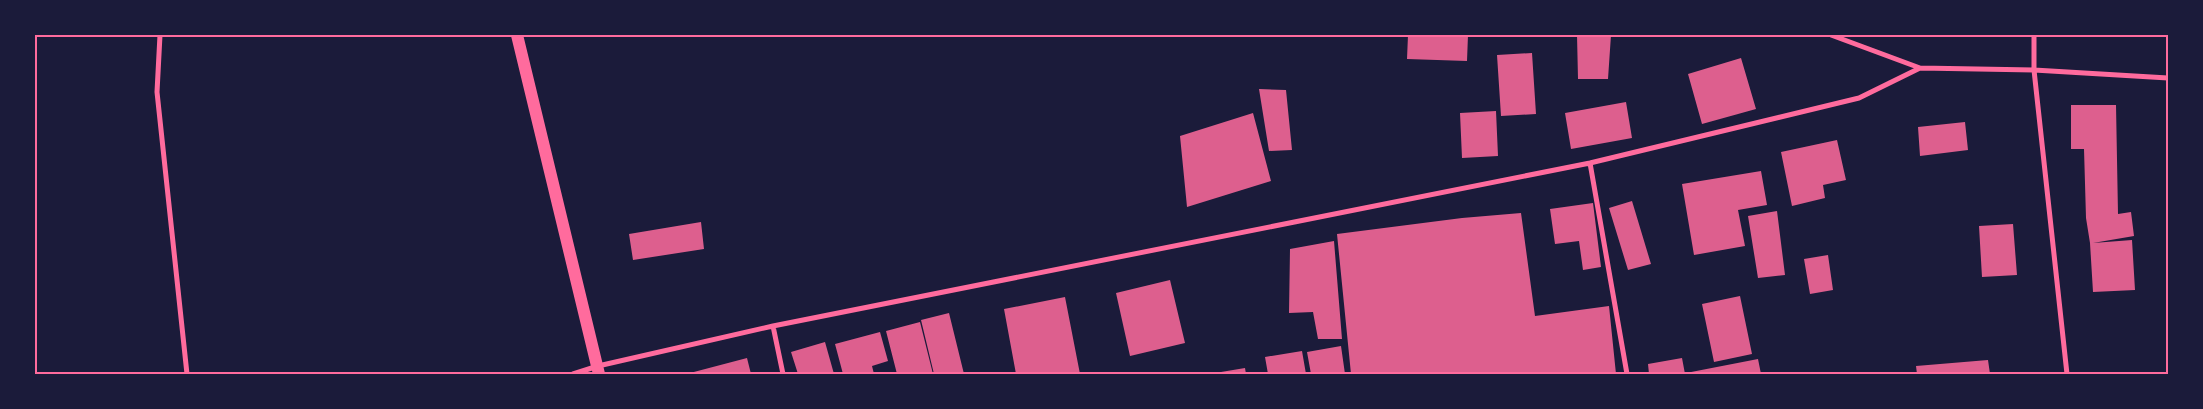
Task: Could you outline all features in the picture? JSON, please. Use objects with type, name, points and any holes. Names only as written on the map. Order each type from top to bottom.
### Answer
[{"type":"main road","points":[[517,35],[598,370]]},
{"type":"street","points":[[160,35],[157,92],[187,374]]},
{"type":"street","points":[[1831,35],[1920,68],[2034,70],[2168,78]]},
{"type":"street","points":[[2034,35],[2034,70],[2066,374]]},
{"type":"street","points":[[573,374],[598,370],[773,326],[1590,163],[1859,98],[1920,68]]},
{"type":"street","points":[[1590,163],[1627,374]]},
{"type":"street","points":[[773,326],[783,374]]},
{"type":"building","points":[[1408,35],[1468,35],[1467,61],[1407,59]]},
{"type":"building","points":[[1577,35],[1611,35],[1608,79],[1578,79]]},
{"type":"building","points":[[1532,53],[1536,114],[1501,116],[1497,55]]},
{"type":"building","points":[[1741,58],[1756,109],[1702,124],[1688,74]]},
{"type":"building","points":[[1259,89],[1286,90],[1292,150],[1269,151]]},
{"type":"building","points":[[1626,102],[1632,138],[1571,149],[1565,113]]},
{"type":"building","points":[[2071,105],[2116,105],[2118,214],[2131,212],[2134,236],[2093,243],[2132,240],[2135,290],[2093,292],[2090,243],[2086,218],[2084,149],[2071,149]]},
{"type":"building","points":[[1496,111],[1498,156],[1462,158],[1460,113]]},
{"type":"building","points":[[1253,113],[1271,181],[1187,207],[1180,136]]},
{"type":"building","points":[[1965,122],[1968,150],[1920,156],[1918,127]]},
{"type":"building","points":[[1837,140],[1846,180],[1823,185],[1825,198],[1792,206],[1781,152]]},
{"type":"building","points":[[1761,171],[1767,205],[1738,210],[1745,246],[1694,255],[1682,184]]},
{"type":"building","points":[[1632,201],[1651,264],[1628,270],[1609,208]]},
{"type":"building","points":[[1593,203],[1601,267],[1583,270],[1579,241],[1555,244],[1550,209]]},
{"type":"building","points":[[1777,211],[1785,275],[1758,278],[1748,216]]},
{"type":"building","points":[[1521,213],[1535,316],[1609,306],[1616,374],[1351,374],[1337,234],[1462,218]]},
{"type":"building","points":[[701,222],[704,249],[633,260],[629,234]]},
{"type":"building","points":[[2013,224],[2017,275],[1982,277],[1979,226]]},
{"type":"building","points":[[1334,241],[1342,339],[1318,339],[1313,312],[1289,313],[1290,249]]},
{"type":"building","points":[[1828,255],[1833,290],[1810,294],[1804,259]]},
{"type":"building","points":[[1170,280],[1185,343],[1130,356],[1116,293]]},
{"type":"building","points":[[1740,296],[1752,354],[1714,362],[1702,304]]},
{"type":"building","points":[[1065,297],[1080,374],[1016,374],[1004,309]]},
{"type":"building","points":[[949,313],[964,374],[934,374],[921,320]]},
{"type":"building","points":[[920,322],[933,374],[897,374],[886,331]]},
{"type":"building","points":[[880,332],[888,361],[872,366],[874,374],[843,374],[835,344]]},
{"type":"building","points":[[825,342],[834,374],[798,374],[791,352]]},
{"type":"building","points":[[1341,346],[1345,374],[1311,374],[1307,352]]},
{"type":"building","points":[[1302,351],[1306,374],[1268,374],[1265,357]]},
{"type":"building","points":[[747,358],[751,374],[690,374],[690,373]]},
{"type":"building","points":[[1682,358],[1685,374],[1649,374],[1648,364]]},
{"type":"building","points":[[1758,359],[1761,374],[1686,374],[1686,373]]},
{"type":"building","points":[[1988,360],[1990,374],[1917,374],[1916,366]]},
{"type":"building","points":[[1245,368],[1246,374],[1215,374],[1215,373]]}]
